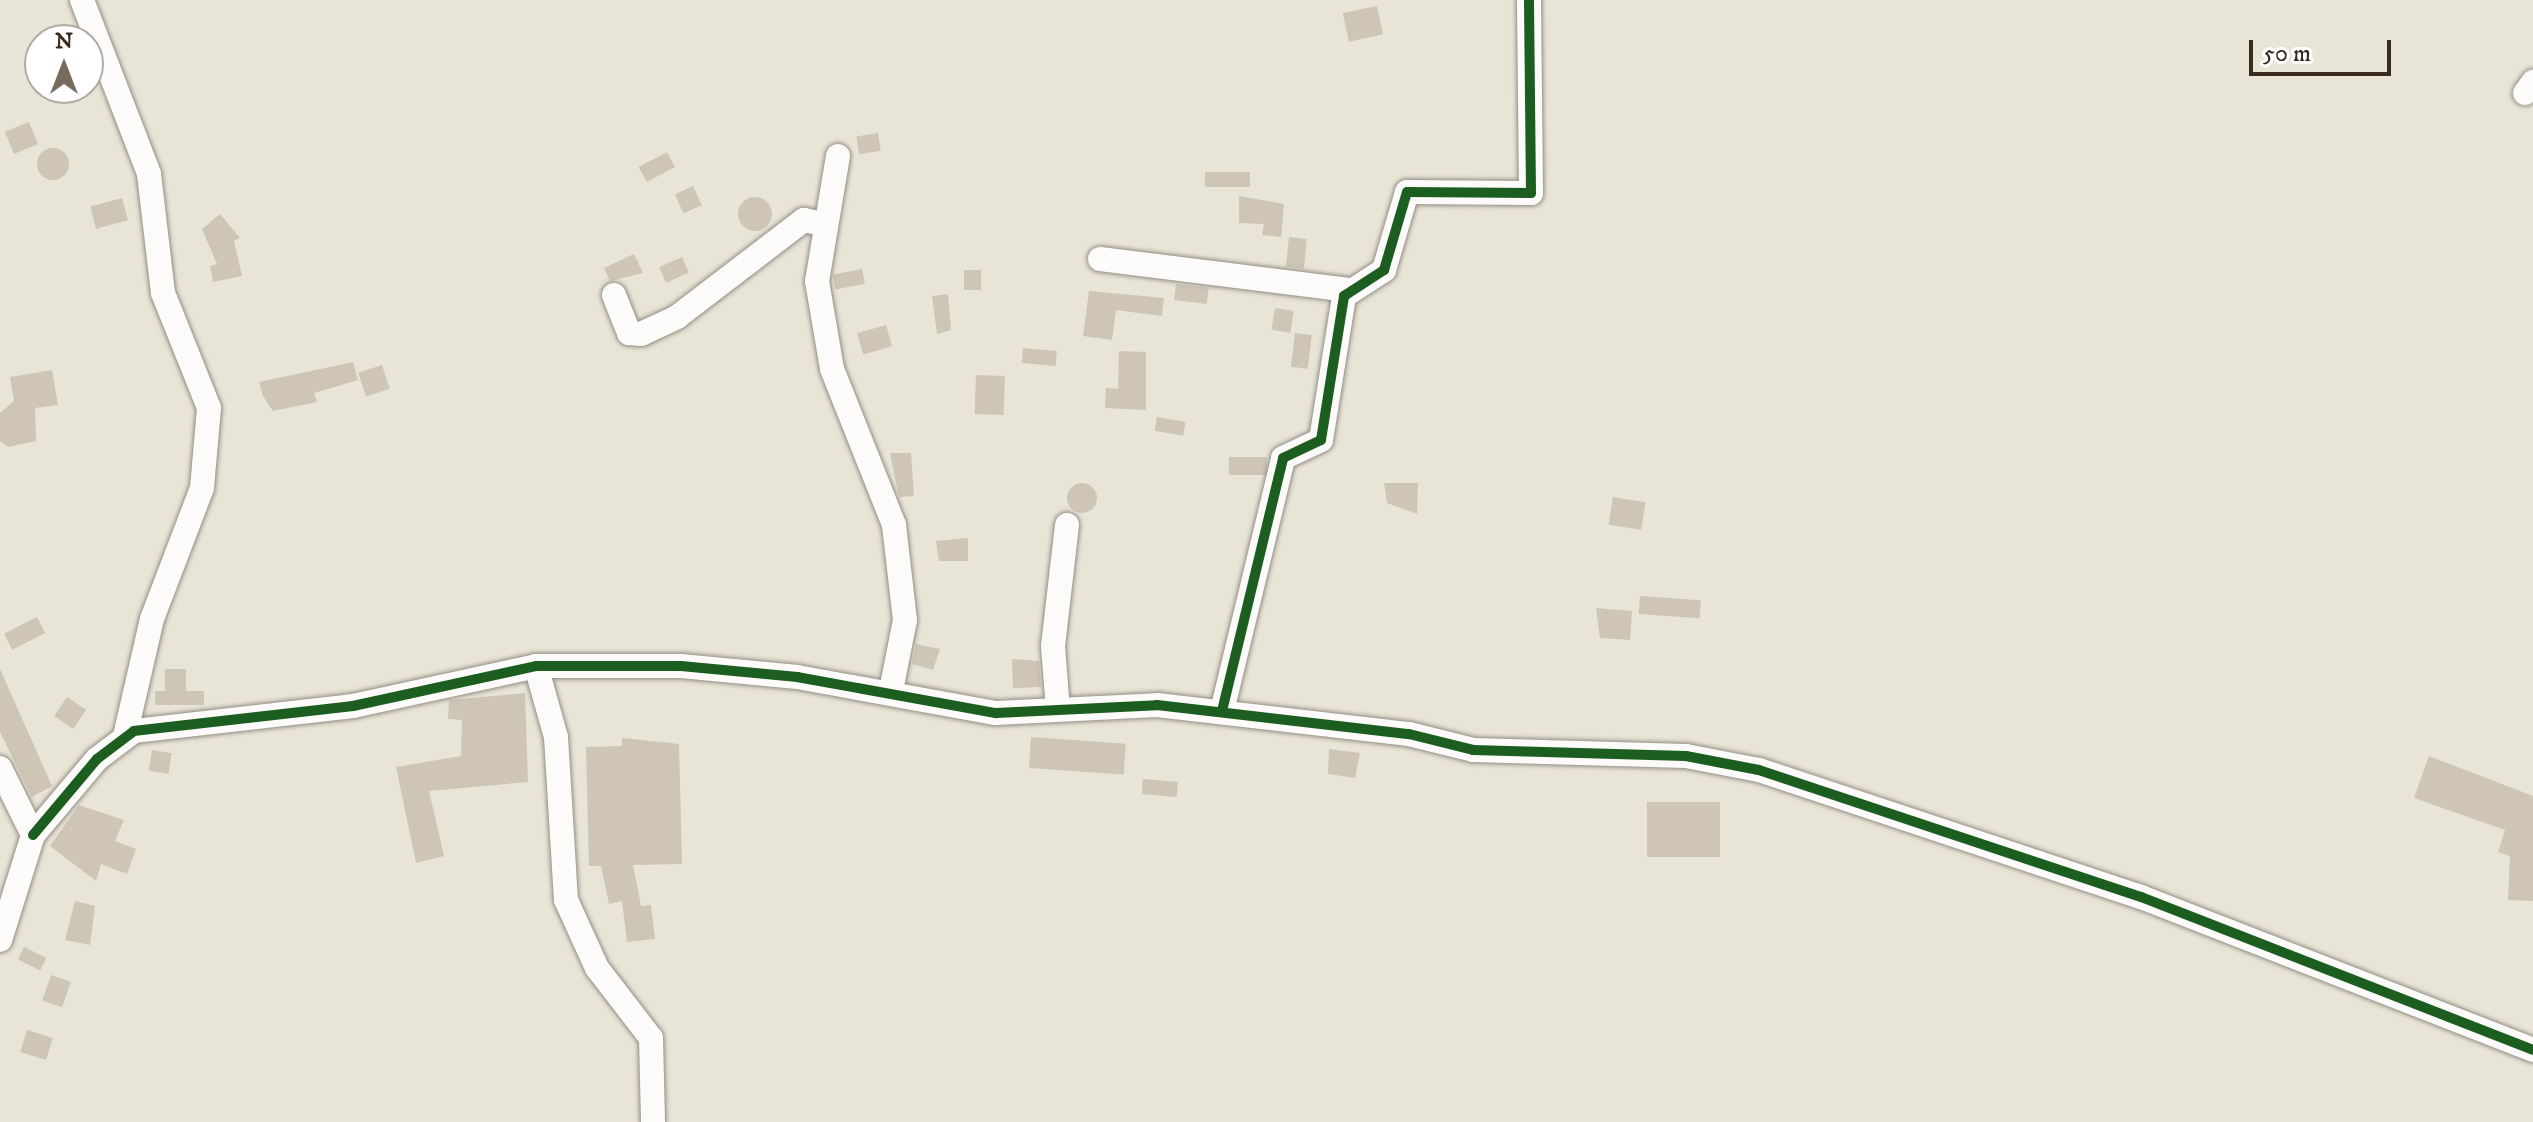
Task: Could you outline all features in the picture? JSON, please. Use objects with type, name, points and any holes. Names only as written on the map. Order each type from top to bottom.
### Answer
[{"type":"street","points":[[0,940],[33,835],[125,736],[152,619],[202,488],[209,408],[163,293],[149,174],[82,0]]},
{"type":"street","points":[[1100,259],[1349,290],[1384,270],[1407,192],[1531,193],[1529,0]]},
{"type":"street","points":[[838,156],[823,224],[823,333],[894,525],[905,620],[891,691]]},
{"type":"street","points":[[614,295],[629,333],[641,334],[677,317],[804,220],[823,224]]},
{"type":"street","points":[[1222,711],[1283,458],[1321,440],[1349,290]]},
{"type":"street","points":[[1058,710],[1053,646],[1067,525]]},
{"type":"street","points":[[125,736],[353,706],[536,666],[681,666],[891,691],[956,709],[1058,710],[1106,703],[1222,711],[1409,734],[1473,750],[1686,756],[1759,770],[2141,897],[2533,1050]]},
{"type":"street","points":[[536,666],[556,737],[566,900],[597,968],[651,1038],[653,1122]]},
{"type":"street","points":[[0,768],[33,835]]},
{"type":"building","points":[[1377,6],[1383,34],[1349,42],[1343,13]]},
{"type":"building","points":[[29,122],[38,144],[14,154],[5,132]]},
{"type":"building","points":[[878,133],[881,151],[859,154],[856,136]]},
{"type":"building","points":[[53,148],[64,153],[69,164],[64,175],[53,180],[42,175],[37,164],[42,153]]},
{"type":"building","points":[[667,152],[675,167],[647,182],[639,167]]},
{"type":"building","points":[[1205,172],[1250,172],[1250,187],[1205,187]]},
{"type":"building","points":[[693,186],[702,205],[684,213],[675,194]]},
{"type":"building","points":[[1239,196],[1284,204],[1281,237],[1262,235],[1264,224],[1239,223]]},
{"type":"building","points":[[755,197],[767,202],[772,214],[767,226],[755,231],[743,226],[738,214],[743,202]]},
{"type":"building","points":[[122,198],[128,220],[96,229],[90,207]]},
{"type":"building","points":[[220,214],[240,238],[234,241],[242,276],[213,282],[210,266],[217,264],[202,229]]},
{"type":"building","points":[[1289,237],[1307,239],[1304,269],[1286,267]]},
{"type":"building","points":[[634,254],[643,273],[610,281],[604,268]]},
{"type":"building","points":[[682,257],[689,273],[666,283],[659,267]]},
{"type":"building","points":[[862,269],[865,284],[835,289],[833,275]]},
{"type":"building","points":[[964,270],[981,270],[981,290],[964,290]]},
{"type":"building","points":[[1176,284],[1209,288],[1207,304],[1174,300]]},
{"type":"building","points":[[1089,291],[1164,298],[1162,316],[1116,310],[1112,340],[1083,336]]},
{"type":"building","points":[[948,294],[951,330],[937,334],[932,296]]},
{"type":"building","points":[[1275,308],[1294,311],[1290,333],[1272,330]]},
{"type":"building","points":[[886,325],[892,346],[863,354],[857,333]]},
{"type":"building","points":[[1295,333],[1312,335],[1308,369],[1291,367]]},
{"type":"building","points":[[1023,348],[1057,351],[1056,366],[1022,363]]},
{"type":"building","points":[[1119,351],[1146,352],[1146,410],[1105,408],[1106,388],[1118,389]]},
{"type":"building","points":[[353,362],[358,380],[314,393],[317,402],[273,411],[263,396],[259,382]]},
{"type":"building","points":[[382,365],[390,389],[366,397],[358,373]]},
{"type":"building","points":[[52,370],[58,405],[35,408],[36,441],[8,447],[0,441],[0,413],[14,401],[10,377]]},
{"type":"building","points":[[976,375],[1005,376],[1004,415],[975,414]]},
{"type":"building","points":[[1157,417],[1186,422],[1183,436],[1155,431]]},
{"type":"building","points":[[890,453],[911,453],[914,496],[899,497]]},
{"type":"building","points":[[1229,457],[1267,457],[1267,475],[1229,475]]},
{"type":"building","points":[[1082,483],[1093,487],[1097,498],[1093,509],[1082,513],[1071,509],[1067,498],[1071,487]]},
{"type":"building","points":[[1384,483],[1418,483],[1417,514],[1387,503]]},
{"type":"building","points":[[1613,497],[1646,502],[1641,530],[1609,525]]},
{"type":"building","points":[[968,538],[968,561],[939,561],[936,541]]},
{"type":"building","points":[[1640,596],[1701,600],[1700,618],[1639,614]]},
{"type":"building","points":[[1596,608],[1632,611],[1630,640],[1600,638]]},
{"type":"building","points":[[37,617],[45,633],[12,650],[4,634]]},
{"type":"building","points":[[916,644],[940,649],[933,670],[912,664]]},
{"type":"building","points":[[1012,659],[1039,661],[1041,687],[1013,688]]},
{"type":"building","points":[[0,669],[52,786],[32,797],[0,732]]},
{"type":"building","points":[[165,669],[186,669],[186,691],[204,691],[204,705],[155,705],[155,691],[165,691]]},
{"type":"building","points":[[525,693],[528,782],[429,791],[444,856],[416,863],[396,767],[461,756],[462,720],[448,719],[449,700]]},
{"type":"building","points":[[67,697],[86,710],[73,729],[54,716]]},
{"type":"building","points":[[1031,737],[1126,744],[1124,775],[1029,768]]},
{"type":"building","points":[[622,738],[679,744],[682,864],[633,865],[641,906],[651,905],[655,939],[627,942],[622,901],[609,904],[601,866],[589,866],[586,747],[622,746]]},
{"type":"building","points":[[1329,749],[1360,753],[1355,778],[1328,774]]},
{"type":"building","points":[[152,750],[172,753],[168,774],[149,771]]},
{"type":"building","points":[[2429,756],[2533,796],[2533,901],[2508,900],[2510,856],[2498,852],[2505,830],[2414,798]]},
{"type":"building","points":[[1143,779],[1178,782],[1177,797],[1142,794]]},
{"type":"building","points":[[1647,802],[1720,802],[1720,857],[1647,857]]},
{"type":"building","points":[[79,805],[124,820],[115,841],[136,849],[127,874],[101,864],[96,881],[50,846]]},
{"type":"building","points":[[75,901],[95,906],[90,945],[65,940]]},
{"type":"building","points":[[24,947],[46,958],[40,971],[18,960]]},
{"type":"building","points":[[51,975],[71,982],[62,1007],[42,1001]]},
{"type":"building","points":[[27,1030],[53,1038],[46,1060],[20,1052]]},
{"type":"cycle path","points":[[1222,711],[1283,458],[1321,440],[1344,296],[1384,270],[1407,192],[1531,193],[1529,0]]},
{"type":"cycle path","points":[[33,835],[97,759],[134,731],[353,706],[536,666],[681,666],[797,677],[996,713],[1157,705],[1409,734],[1473,750],[1686,756],[1759,770],[2141,897],[2533,1050]]}]
